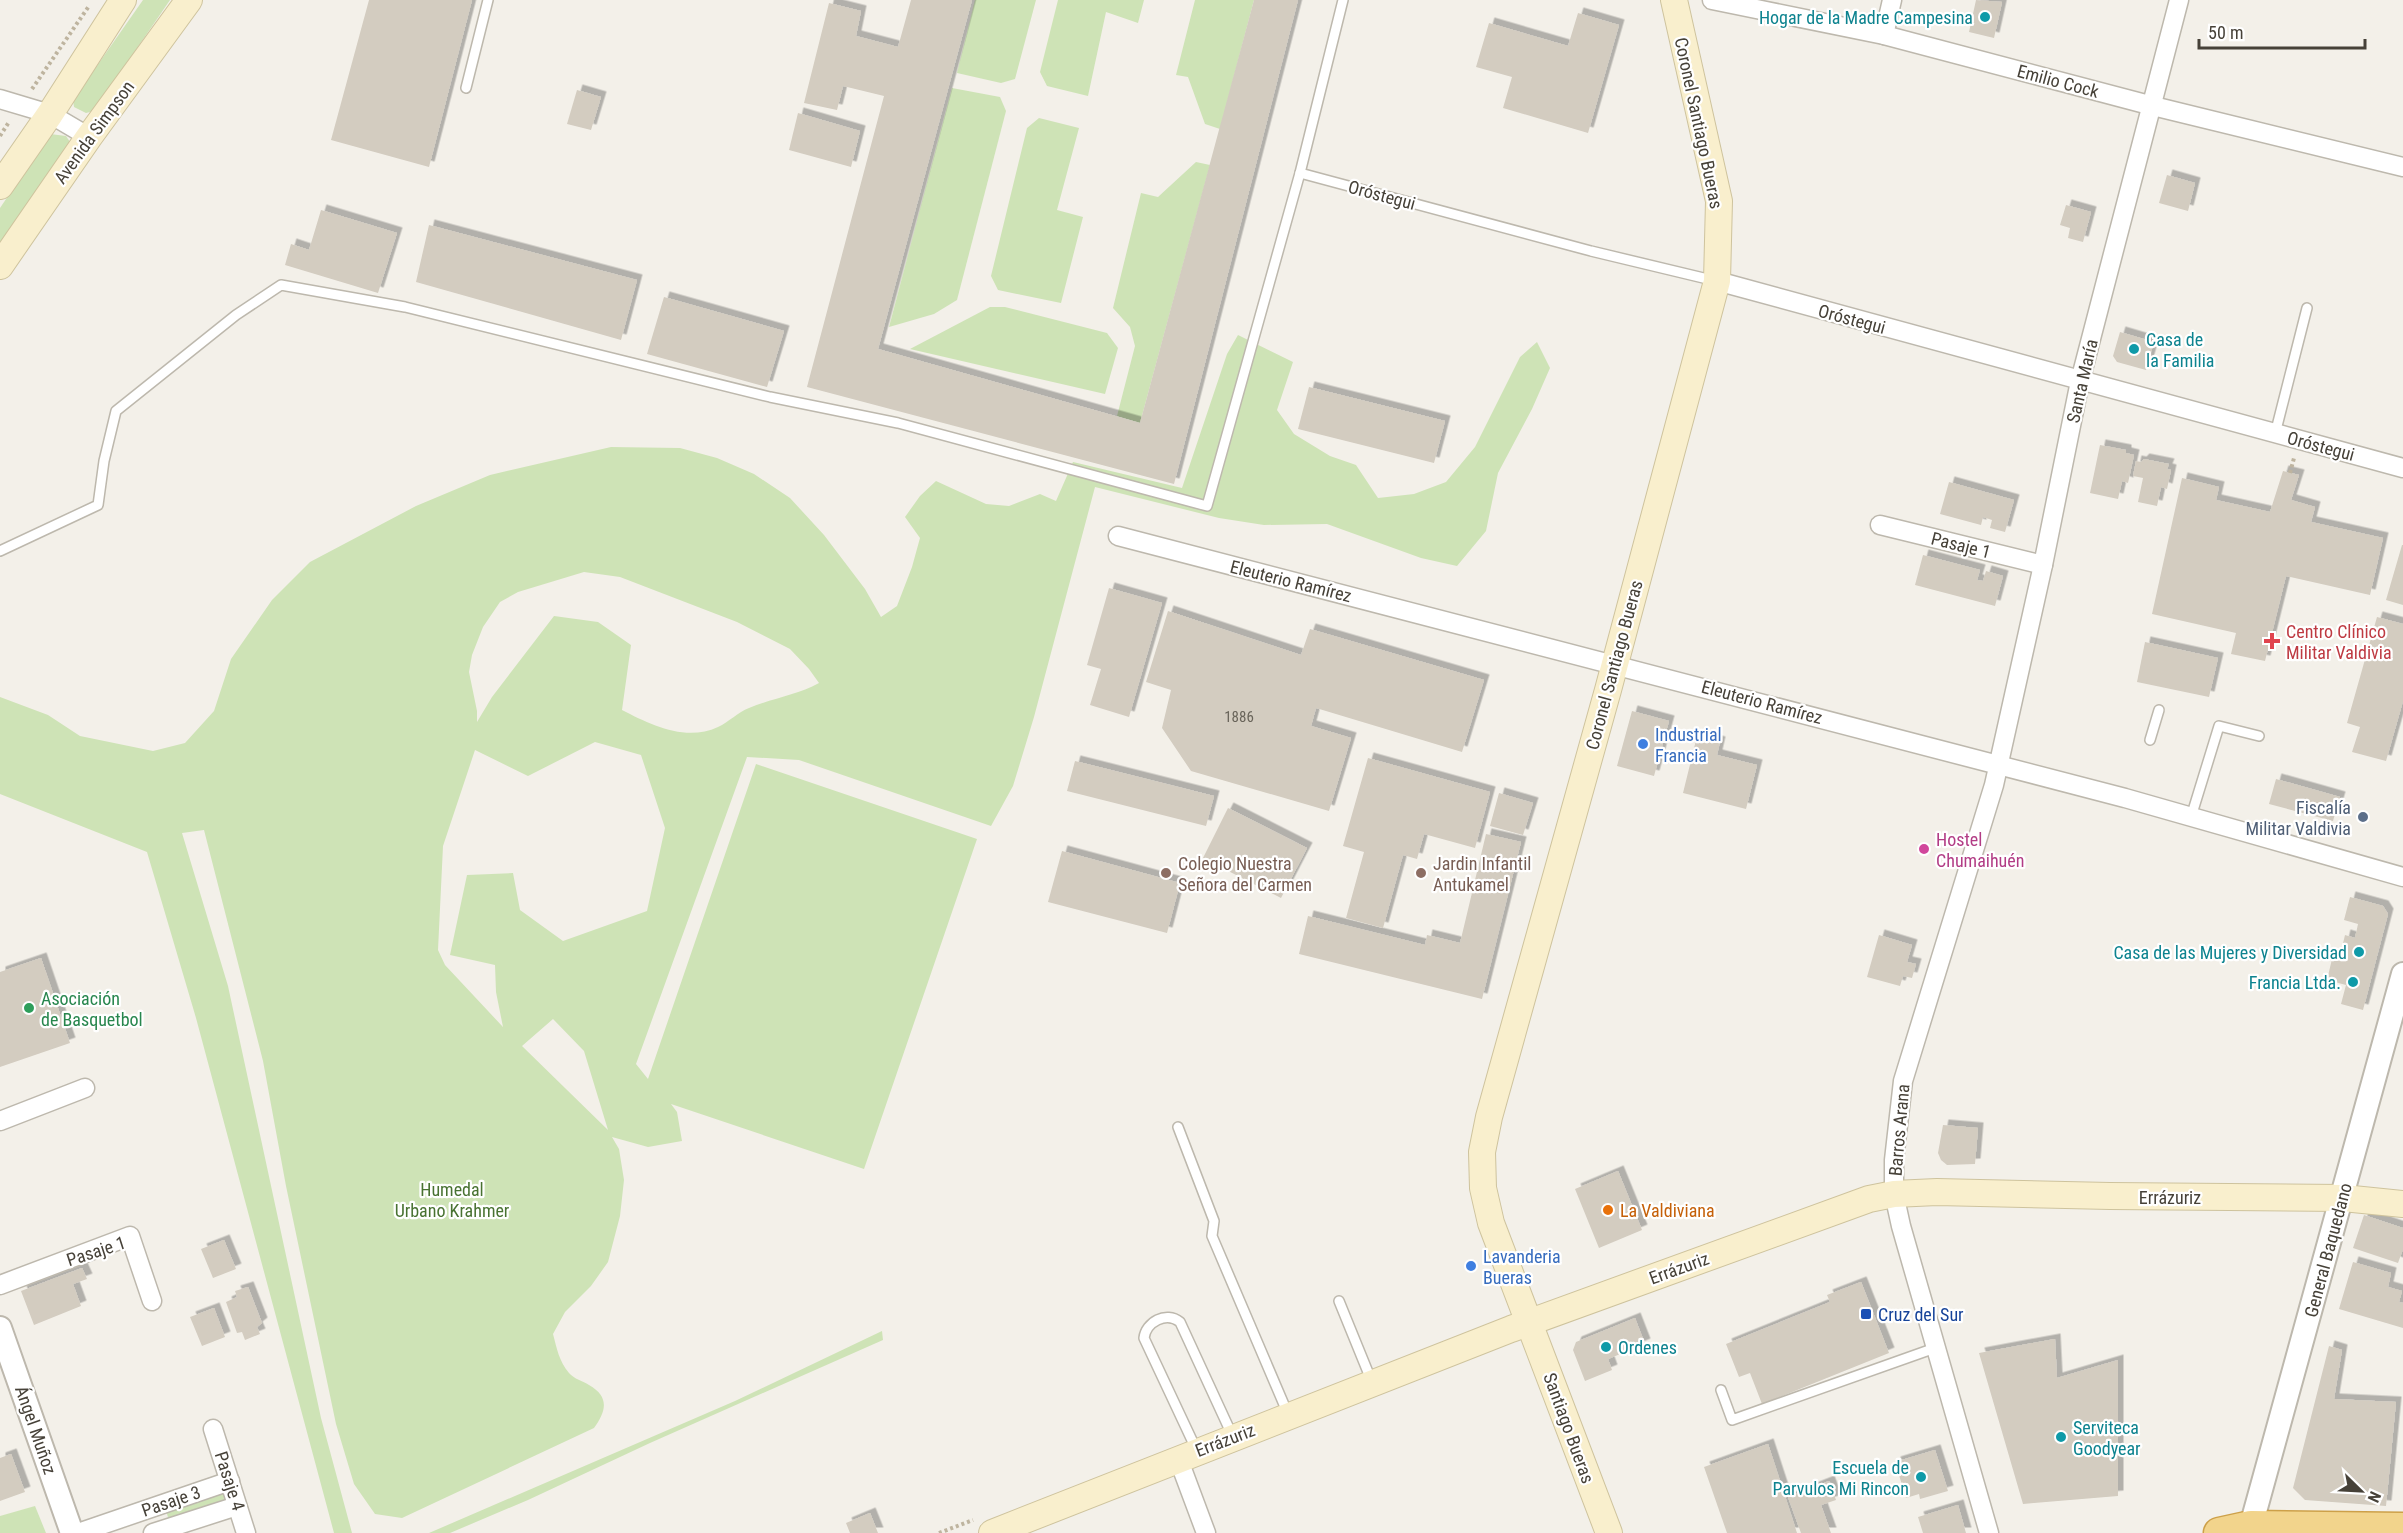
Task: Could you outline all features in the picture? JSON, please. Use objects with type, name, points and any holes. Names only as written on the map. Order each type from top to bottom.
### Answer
[{"type":"highway","points":[[2219,1533],[2252,1526],[2403,1528]]},
{"type":"main road","points":[[0,186],[50,114],[123,0]]},
{"type":"main road","name":"Avenida Simpson","points":[[0,266],[89,137],[189,0]]},
{"type":"main road","name":"Coronel Santiago Bueras","points":[[1530,1322],[1491,1224],[1483,1188],[1482,1152],[1489,1116],[1526,978],[1614,665],[1717,281],[1719,201],[1674,0]]},
{"type":"main road","name":"Errázuriz","points":[[992,1533],[1530,1322],[1869,1199],[1894,1194],[1937,1192],[2343,1198],[2403,1204]]},
{"type":"main road","name":"Santiago Bueras","points":[[1530,1322],[1609,1533]]},
{"type":"street","name":"Emilio Cock","points":[[1712,0],[1884,35],[2152,106],[2403,167]]},
{"type":"street","points":[[1884,35],[1892,0]]},
{"type":"street","name":"Santa María","points":[[1999,765],[2080,381],[2179,0]]},
{"type":"street","points":[[0,99],[50,114],[89,137]]},
{"type":"street","name":"Oróstegui","points":[[1717,281],[2403,468]]},
{"type":"street","name":"Pasaje 1","points":[[1880,525],[2043,565]]},
{"type":"street","name":"Eleuterio Ramírez","points":[[1118,536],[1999,765],[2403,877]]},
{"type":"street","name":"Barros Arana","points":[[1989,1533],[1901,1226],[1894,1194],[1894,1160],[1903,1081],[1999,765]]},
{"type":"street","name":"General Baquedano","points":[[2252,1526],[2403,974]]},
{"type":"street","points":[[0,1121],[85,1088]]},
{"type":"street","name":"Pasaje 1","points":[[0,1285],[130,1236],[152,1301]]},
{"type":"street","name":"Ángel Muñoz","points":[[0,1328],[72,1533]]},
{"type":"street","name":"Pasaje 4","points":[[213,1429],[246,1533]]},
{"type":"street","points":[[1187,1455],[1206,1533]]},
{"type":"street","name":"Pasaje 3","points":[[78,1533],[230,1481]]},
{"type":"street","name":"Pasaje 3","points":[[153,1533],[237,1506]]},
{"type":"lane","points":[[466,88],[488,0]]},
{"type":"lane","points":[[0,551],[98,505],[104,461],[116,411],[236,315],[282,285],[405,307],[770,397],[898,423],[1207,506],[1300,173],[1343,0]]},
{"type":"lane","name":"Oróstegui","points":[[1300,173],[1602,254],[1717,281]]},
{"type":"lane","points":[[2275,434],[2307,308]]},
{"type":"lane","points":[[2150,740],[2159,710]]},
{"type":"lane","points":[[2191,817],[2218,726],[2259,736]]},
{"type":"lane","points":[[1178,1127],[1214,1221],[1212,1236],[1288,1416]]},
{"type":"lane","points":[[1339,1301],[1372,1383]]},
{"type":"lane","points":[[1187,1455],[1144,1338],[1145,1330],[1150,1324],[1166,1317],[1174,1317],[1180,1322],[1233,1437]]},
{"type":"lane","points":[[1721,1390],[1732,1420],[1935,1348]]},
{"type":"path","points":[[0,136],[92,0]]},
{"type":"green space","points":[[143,0],[170,0],[94,111],[86,113],[74,107],[73,100]]},
{"type":"green space","points":[[975,0],[1036,0],[1015,79],[1001,83],[957,73]]},
{"type":"green space","points":[[1058,0],[1144,0],[1138,23],[1106,12],[1088,96],[1047,86],[1040,72]]},
{"type":"green space","points":[[1195,0],[1254,0],[1220,129],[1205,124],[1188,77],[1176,75]]},
{"type":"green space","points":[[952,88],[1000,97],[1006,111],[957,300],[934,314],[889,327]]},
{"type":"green space","points":[[1039,118],[1079,128],[1057,210],[1083,217],[1061,303],[998,290],[991,276],[1027,128]]},
{"type":"green space","points":[[50,134],[66,136],[72,145],[0,250],[0,208]]},
{"type":"green space","points":[[1196,162],[1210,165],[1140,423],[1117,416],[1135,346],[1130,327],[1113,308],[1141,193],[1158,197]]},
{"type":"green space","points":[[990,307],[1005,307],[1107,333],[1118,348],[1105,394],[910,349]]},
{"type":"green space","name":"Humedal Urbano Krahmer","points":[[1238,335],[1293,362],[1277,410],[1294,434],[1330,456],[1356,465],[1378,498],[1414,494],[1446,482],[1475,447],[1520,357],[1537,342],[1550,368],[1532,409],[1498,473],[1486,531],[1457,566],[1421,558],[1327,524],[1264,525],[1219,518],[1095,487],[1034,717],[1013,786],[991,826],[799,760],[747,757],[636,1064],[648,1079],[756,764],[977,839],[864,1169],[671,1104],[677,1112],[682,1141],[648,1147],[612,1137],[619,1149],[624,1180],[620,1216],[608,1262],[591,1286],[565,1312],[553,1334],[557,1350],[569,1373],[596,1390],[603,1399],[603,1410],[598,1422],[594,1428],[402,1518],[375,1514],[354,1484],[336,1424],[286,1186],[263,1061],[204,830],[182,833],[228,986],[321,1418],[352,1533],[334,1533],[196,1018],[147,852],[0,794],[0,697],[48,715],[80,736],[153,751],[185,743],[214,711],[231,659],[272,600],[310,562],[416,506],[490,475],[611,447],[680,448],[717,458],[754,474],[790,498],[824,535],[865,589],[881,617],[897,606],[920,538],[905,517],[920,496],[936,481],[986,504],[1009,506],[1040,494],[1056,501],[1073,462],[1182,488],[1227,354]],"holes":[[[584,572],[620,577],[737,622],[790,649],[819,683],[802,691],[749,708],[722,725],[706,731],[694,733],[669,730],[622,710],[631,645],[598,622],[554,616],[492,697],[477,722],[469,672],[472,655],[483,627],[500,602],[518,592]],[[595,742],[641,755],[665,828],[647,911],[563,941],[520,910],[513,873],[467,875],[450,955],[495,965],[496,992],[503,1027],[445,965],[438,950],[443,846],[475,750],[528,776]],[[553,1019],[584,1051],[608,1130],[522,1046]]]},
{"type":"green space","points":[[882,1331],[883,1340],[650,1443],[528,1500],[450,1533],[429,1533],[735,1401]]},
{"type":"green space","points":[[223,1491],[227,1501],[169,1521],[166,1510]]},
{"type":"green space","points":[[35,1506],[46,1533],[0,1533],[0,1516]]},
{"type":"building","points":[[369,0],[472,0],[429,167],[331,140]]},
{"type":"building","points":[[911,0],[972,0],[878,349],[1140,423],[1254,0],[1298,0],[1174,484],[807,387],[884,96],[843,86],[837,110],[804,103],[829,3],[861,11],[856,36],[898,47]]},
{"type":"building","name":"Hogar de la Madre Campesina","points":[[1976,0],[2002,2],[1994,38],[1969,32]]},
{"type":"building","points":[[1578,13],[1619,25],[1588,133],[1503,108],[1512,77],[1476,67],[1489,23],[1568,46]]},
{"type":"building","points":[[577,90],[601,97],[591,130],[567,124]]},
{"type":"building","points":[[798,113],[860,131],[851,167],[789,150]]},
{"type":"building","points":[[2167,175],[2195,183],[2188,211],[2159,203]]},
{"type":"building","points":[[2066,205],[2091,212],[2083,242],[2068,238],[2070,228],[2060,225]]},
{"type":"building","points":[[321,210],[397,233],[378,293],[285,265],[291,244],[309,250]]},
{"type":"building","points":[[429,225],[637,280],[621,340],[416,282]]},
{"type":"building","points":[[664,297],[784,331],[767,387],[647,354]]},
{"type":"building","name":"Casa de la Familia","points":[[2120,332],[2154,342],[2146,370],[2117,362],[2113,356]]},
{"type":"building","points":[[1309,387],[1445,421],[1434,463],[1298,429]]},
{"type":"building","points":[[2100,445],[2126,450],[2126,453],[2134,455],[2128,483],[2122,481],[2118,499],[2090,493]]},
{"type":"building","points":[[2144,459],[2169,464],[2167,469],[2171,470],[2167,489],[2161,487],[2157,506],[2138,502],[2143,478],[2133,476],[2136,461],[2141,462]]},
{"type":"building","points":[[2283,471],[2299,475],[2291,500],[2315,507],[2311,522],[2383,538],[2370,595],[2286,576],[2265,661],[2231,654],[2236,633],[2152,614],[2182,478],[2219,487],[2216,500],[2270,512]]},
{"type":"building","points":[[1949,482],[2014,500],[2005,532],[1990,528],[1992,520],[1983,517],[1981,525],[1940,514]]},
{"type":"building","points":[[2403,545],[2403,605],[2386,600]]},
{"type":"building","points":[[1923,555],[1980,570],[1977,580],[1983,581],[1986,571],[2003,576],[1995,606],[1915,585]]},
{"type":"building","points":[[1109,588],[1162,603],[1129,717],[1090,705],[1101,669],[1087,665]]},
{"type":"building","points":[[1168,611],[1301,655],[1310,629],[1484,680],[1462,752],[1316,708],[1311,726],[1351,738],[1329,811],[1191,771],[1162,728],[1171,690],[1146,682]]},
{"type":"building","points":[[2377,617],[2403,624],[2403,701],[2386,761],[2352,752],[2360,727],[2347,723]]},
{"type":"building","points":[[2145,642],[2218,658],[2209,697],[2137,682]]},
{"type":"building","name":"Industrial Francia","points":[[1632,711],[1669,721],[1654,776],[1617,766]]},
{"type":"building","points":[[1697,736],[1720,742],[1717,755],[1757,765],[1746,809],[1683,793]]},
{"type":"building","points":[[1368,758],[1490,792],[1475,848],[1424,834],[1417,859],[1403,855],[1383,928],[1346,918],[1364,852],[1343,846]]},
{"type":"building","points":[[1075,761],[1214,796],[1206,826],[1067,791]]},
{"type":"building","points":[[2276,779],[2340,797],[2333,821],[2269,804]]},
{"type":"building","points":[[1499,793],[1533,803],[1523,835],[1490,826]]},
{"type":"building","points":[[1228,808],[1307,848],[1281,898],[1203,858]]},
{"type":"building","points":[[1486,834],[1521,842],[1482,999],[1299,954],[1308,916],[1425,945],[1427,935],[1460,943]]},
{"type":"building","points":[[1062,851],[1180,883],[1167,933],[1048,902]]},
{"type":"building","points":[[2350,897],[2383,906],[2388,914],[2363,1010],[2341,1004],[2346,985],[2327,980],[2332,959],[2339,960],[2345,935],[2355,938],[2358,924],[2344,920]]},
{"type":"building","points":[[1879,935],[1912,945],[1907,962],[1916,964],[1912,978],[1903,976],[1900,986],[1867,977]]},
{"type":"building","name":"Asociación de Basquetbol","points":[[41,958],[70,1043],[0,1067],[0,972]]},
{"type":"building","points":[[1943,1125],[1978,1128],[1975,1164],[1947,1165],[1941,1160],[1938,1153]]},
{"type":"building","name":"La Valdiviana","points":[[1618,1171],[1642,1230],[1599,1248],[1575,1189]]},
{"type":"building","points":[[2364,1215],[2403,1228],[2403,1249],[2398,1263],[2353,1248]]},
{"type":"building","points":[[224,1240],[236,1269],[213,1278],[201,1249]]},
{"type":"building","points":[[2353,1262],[2391,1273],[2388,1287],[2402,1291],[2399,1302],[2403,1303],[2403,1328],[2339,1309]]},
{"type":"building","points":[[82,1268],[87,1279],[73,1284],[81,1306],[34,1325],[21,1291]]},
{"type":"building","points":[[1861,1282],[1889,1353],[1762,1404],[1750,1373],[1739,1377],[1726,1344],[1830,1302],[1827,1295]]},
{"type":"building","points":[[248,1287],[262,1323],[257,1327],[260,1334],[245,1340],[242,1332],[237,1333],[226,1302],[237,1297],[235,1291]]},
{"type":"building","points":[[214,1308],[225,1337],[202,1346],[190,1317]]},
{"type":"building","name":"Ordenes","points":[[1635,1318],[1645,1344],[1608,1359],[1612,1370],[1585,1381],[1573,1350],[1576,1342]]},
{"type":"building","name":"Serviteca Goodyear","points":[[2055,1339],[2057,1378],[2118,1360],[2118,1496],[2023,1504],[1979,1353]]},
{"type":"building","points":[[2329,1346],[2342,1350],[2334,1399],[2396,1402],[2386,1506],[2305,1500],[2293,1488]]},
{"type":"building","points":[[1768,1444],[1797,1533],[1727,1533],[1704,1467]]},
{"type":"building","name":"Escuela de Parvulos Mi Rincon","points":[[1935,1450],[1948,1491],[1920,1499],[1919,1494],[1906,1498],[1895,1462]]},
{"type":"building","points":[[11,1454],[25,1492],[0,1501],[0,1458]]},
{"type":"building","points":[[1829,1481],[1836,1500],[1821,1505],[1831,1533],[1801,1533],[1788,1497]]},
{"type":"building","points":[[1958,1505],[1966,1533],[1923,1533],[1918,1517]]},
{"type":"building","points":[[870,1513],[878,1533],[850,1533],[846,1523]]},
{"type":"place","name":"Hogar de la Madre Campesina","points":[[1985,17]]},
{"type":"place","name":"Casa de la Familia","points":[[2134,349]]},
{"type":"place","name":"Centro Clínico Militar Valdivia","points":[[2272,641]]},
{"type":"place","name":"Industrial Francia","points":[[1643,744]]},
{"type":"place","name":"Fiscalía Militar Valdivia","points":[[2363,817]]},
{"type":"place","name":"Hostel Chumaihuén","points":[[1924,849]]},
{"type":"place","name":"Colegio Nuestra Señora del Carmen","points":[[1166,873]]},
{"type":"place","name":"Jardin Infantil Antukamel","points":[[1421,873]]},
{"type":"place","name":"Casa de las Mujeres y Diversidad","points":[[2359,952]]},
{"type":"place","name":"Francia Ltda.","points":[[2353,982]]},
{"type":"place","name":"Asociación de Basquetbol","points":[[29,1008]]},
{"type":"place","name":"La Valdiviana","points":[[1608,1210]]},
{"type":"place","name":"Lavanderia Bueras","points":[[1471,1266]]},
{"type":"place","name":"Cruz del Sur","points":[[1866,1314]]},
{"type":"place","name":"Ordenes","points":[[1606,1347]]},
{"type":"place","name":"Serviteca Goodyear","points":[[2061,1437]]},
{"type":"place","name":"Escuela de Parvulos Mi Rincon","points":[[1921,1477]]}]
